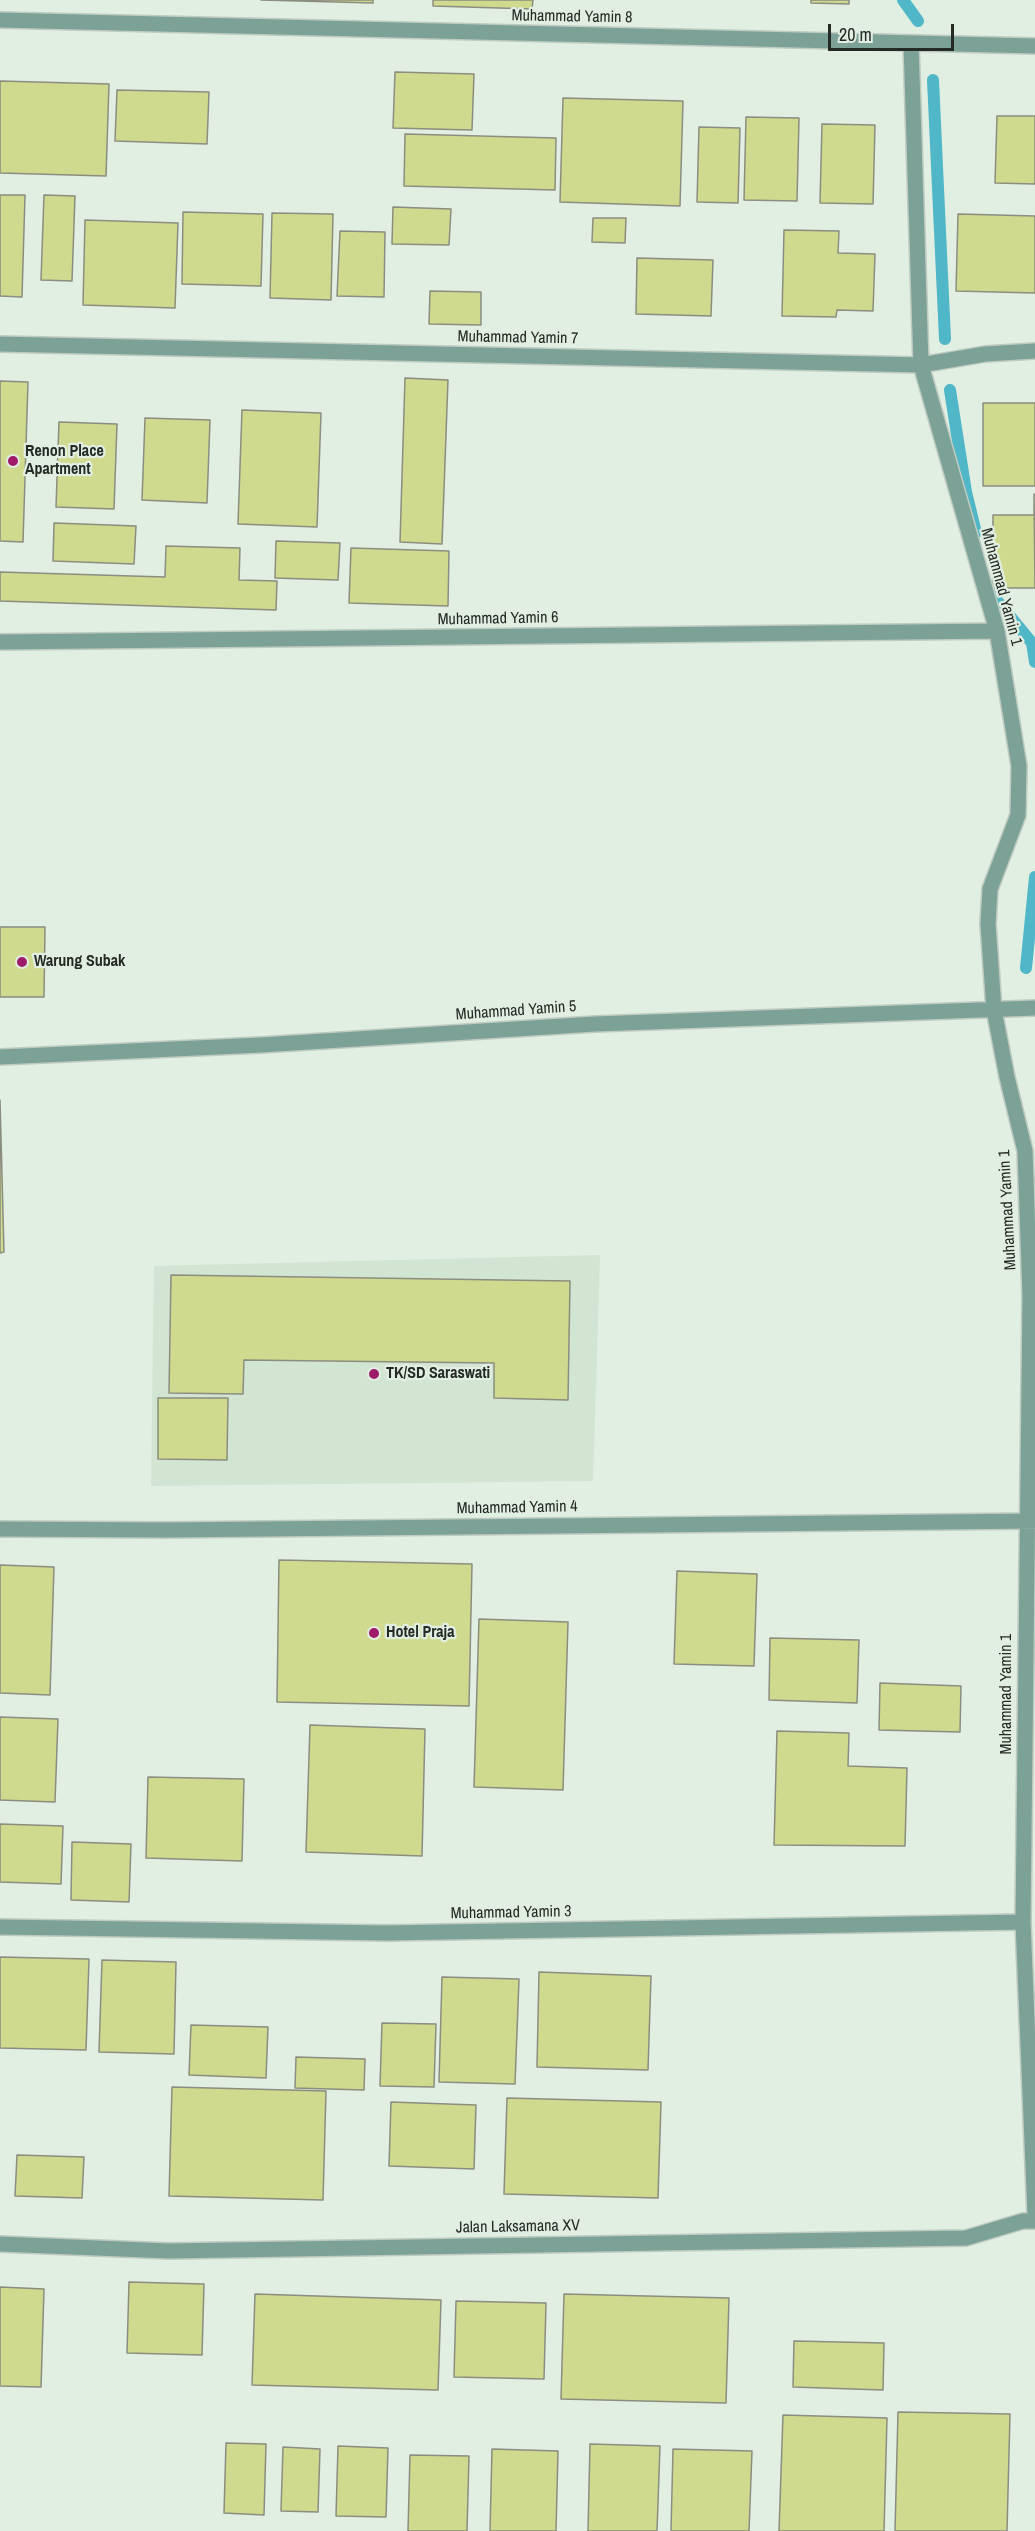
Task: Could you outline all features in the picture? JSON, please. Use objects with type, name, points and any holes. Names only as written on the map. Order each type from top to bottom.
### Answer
[{"type":"street","name":"Muhammad Yamin 8","points":[[0,20],[1035,46]]},
{"type":"street","name":"Muhammad Yamin 1","points":[[911,43],[921,365],[996,631],[1019,766],[1018,815],[990,889],[988,924],[994,1010],[1025,1151],[1030,1296],[1031,1521],[1023,1922],[1035,2215]]},
{"type":"street","name":"Muhammad Yamin 7","points":[[0,344],[921,365],[986,354],[1035,351]]},
{"type":"street","name":"Muhammad Yamin 6","points":[[0,642],[996,631]]},
{"type":"street","name":"Muhammad Yamin 5","points":[[0,1058],[261,1045],[595,1024],[1035,1008]]},
{"type":"street","name":"Muhammad Yamin 4","points":[[0,1529],[167,1530],[1031,1521]]},
{"type":"street","name":"Muhammad Yamin 3","points":[[0,1927],[387,1933],[1023,1922]]},
{"type":"street","name":"Jalan Laksamana XV","points":[[0,2244],[169,2251],[966,2238],[1023,2221],[1035,2221]]},
{"type":"shaded area","name":"TK/SD Saraswati","points":[[600,1255],[593,1481],[151,1486],[154,1266]]},
{"type":"building","points":[[261,0],[373,0],[373,3]]},
{"type":"building","points":[[433,0],[533,0],[532,9],[433,6]]},
{"type":"building","points":[[811,0],[849,0],[849,4],[811,3]]},
{"type":"building","points":[[395,72],[474,74],[472,130],[393,128]]},
{"type":"building","points":[[0,81],[109,84],[106,176],[0,173]]},
{"type":"building","points":[[117,90],[209,92],[207,144],[115,141]]},
{"type":"building","points":[[563,98],[683,101],[680,206],[560,202]]},
{"type":"building","points":[[997,116],[1035,116],[1035,184],[995,183]]},
{"type":"building","points":[[746,117],[799,118],[797,201],[744,200]]},
{"type":"building","points":[[822,124],[875,125],[873,204],[820,203]]},
{"type":"building","points":[[699,127],[740,128],[738,203],[697,202]]},
{"type":"building","points":[[405,134],[556,138],[555,190],[404,186]]},
{"type":"building","points":[[0,195],[25,195],[22,297],[0,296]]},
{"type":"building","points":[[44,195],[75,196],[72,281],[41,280]]},
{"type":"building","points":[[393,207],[451,209],[449,245],[392,244]]},
{"type":"building","points":[[183,212],[263,214],[261,286],[182,284]]},
{"type":"building","points":[[272,213],[333,214],[331,300],[270,298]]},
{"type":"building","points":[[958,214],[1035,216],[1035,293],[956,291]]},
{"type":"building","points":[[593,218],[626,218],[625,243],[592,242]]},
{"type":"building","points":[[85,220],[178,223],[175,308],[83,305]]},
{"type":"building","points":[[784,230],[839,231],[838,253],[875,254],[873,311],[837,310],[836,317],[782,316]]},
{"type":"building","points":[[340,231],[385,232],[384,297],[337,296]]},
{"type":"building","points":[[637,258],[713,260],[711,316],[636,314]]},
{"type":"building","points":[[430,291],[481,292],[481,325],[429,324]]},
{"type":"building","points":[[405,378],[448,380],[442,544],[400,542]]},
{"type":"building","name":"Renon Place Apartment","points":[[0,381],[28,382],[23,542],[0,541]]},
{"type":"building","points":[[983,403],[1035,403],[1035,486],[983,486]]},
{"type":"building","points":[[242,410],[321,413],[317,527],[238,524]]},
{"type":"building","points":[[145,418],[210,420],[207,503],[142,500]]},
{"type":"building","points":[[59,422],[117,424],[114,509],[56,507]]},
{"type":"building","points":[[1034,494],[1035,588],[993,588],[993,515],[1034,515]]},
{"type":"building","points":[[54,523],[136,526],[134,564],[53,561]]},
{"type":"building","points":[[276,541],[340,543],[338,580],[275,578]]},
{"type":"building","points":[[166,546],[240,548],[239,580],[277,581],[276,610],[0,601],[0,572],[165,577]]},
{"type":"building","points":[[351,548],[449,551],[448,606],[349,603]]},
{"type":"building","name":"Warung Subak","points":[[0,927],[45,927],[44,997],[0,997]]},
{"type":"building","points":[[0,1100],[4,1252],[0,1253]]},
{"type":"building","points":[[171,1275],[570,1281],[568,1400],[494,1398],[494,1363],[244,1360],[243,1394],[169,1393]]},
{"type":"building","points":[[158,1398],[228,1398],[227,1460],[158,1459]]},
{"type":"building","name":"Hotel Praja","points":[[279,1560],[472,1564],[469,1706],[277,1702]]},
{"type":"building","points":[[0,1565],[54,1567],[50,1695],[0,1693]]},
{"type":"building","points":[[677,1571],[757,1574],[754,1666],[674,1664]]},
{"type":"building","points":[[479,1619],[568,1622],[563,1790],[474,1787]]},
{"type":"building","points":[[770,1638],[859,1640],[857,1703],[769,1700]]},
{"type":"building","points":[[880,1683],[961,1686],[960,1732],[879,1730]]},
{"type":"building","points":[[0,1717],[58,1719],[55,1802],[0,1800]]},
{"type":"building","points":[[310,1725],[425,1729],[422,1856],[306,1852]]},
{"type":"building","points":[[777,1731],[849,1733],[848,1766],[907,1768],[905,1846],[774,1845]]},
{"type":"building","points":[[148,1777],[244,1779],[242,1861],[146,1858]]},
{"type":"building","points":[[0,1824],[63,1826],[61,1884],[0,1882]]},
{"type":"building","points":[[72,1842],[131,1844],[129,1902],[71,1900]]},
{"type":"building","points":[[0,1957],[89,1959],[86,2050],[0,2048]]},
{"type":"building","points":[[102,1960],[176,1962],[174,2054],[99,2052]]},
{"type":"building","points":[[539,1972],[651,1976],[648,2070],[537,2067]]},
{"type":"building","points":[[442,1977],[519,1979],[515,2084],[439,2082]]},
{"type":"building","points":[[382,2023],[436,2024],[434,2087],[380,2086]]},
{"type":"building","points":[[191,2025],[268,2027],[266,2078],[189,2075]]},
{"type":"building","points":[[296,2057],[365,2059],[364,2090],[295,2088]]},
{"type":"building","points":[[172,2087],[326,2091],[323,2200],[169,2196]]},
{"type":"building","points":[[507,2098],[661,2102],[658,2198],[504,2194]]},
{"type":"building","points":[[391,2102],[476,2105],[474,2169],[389,2166]]},
{"type":"building","points":[[17,2155],[84,2157],[82,2198],[15,2196]]},
{"type":"building","points":[[129,2282],[204,2284],[202,2355],[127,2353]]},
{"type":"building","points":[[0,2287],[44,2289],[41,2387],[0,2386]]},
{"type":"building","points":[[255,2294],[441,2300],[438,2390],[252,2385]]},
{"type":"building","points":[[564,2294],[729,2298],[726,2403],[561,2399]]},
{"type":"building","points":[[456,2301],[546,2303],[544,2379],[454,2377]]},
{"type":"building","points":[[794,2341],[884,2343],[883,2390],[793,2387]]},
{"type":"building","points":[[898,2412],[1010,2414],[1007,2531],[895,2531]]},
{"type":"building","points":[[783,2415],[887,2418],[884,2531],[779,2531]]},
{"type":"building","points":[[226,2443],[266,2444],[264,2515],[224,2513]]},
{"type":"building","points":[[590,2444],[660,2446],[657,2531],[588,2531]]},
{"type":"building","points":[[338,2446],[388,2448],[386,2517],[336,2516]]},
{"type":"building","points":[[283,2447],[320,2449],[318,2512],[281,2511]]},
{"type":"building","points":[[492,2449],[558,2451],[556,2531],[490,2531]]},
{"type":"building","points":[[673,2449],[752,2451],[749,2531],[671,2531]]},
{"type":"building","points":[[410,2455],[469,2456],[467,2531],[408,2531]]},
{"type":"waterway","points":[[903,0],[918,21]]},
{"type":"waterway","points":[[933,80],[945,339]]},
{"type":"waterway","points":[[950,390],[966,492],[976,533]]},
{"type":"waterway","points":[[989,585],[990,592],[1032,643],[1035,662]]},
{"type":"waterway","points":[[1026,968],[1035,877]]},
{"type":"place","name":"Renon Place Apartment","points":[[13,461]]},
{"type":"place","name":"Warung Subak","points":[[22,962]]},
{"type":"place","name":"TK/SD Saraswati","points":[[374,1374]]},
{"type":"place","name":"Hotel Praja","points":[[374,1633]]}]
